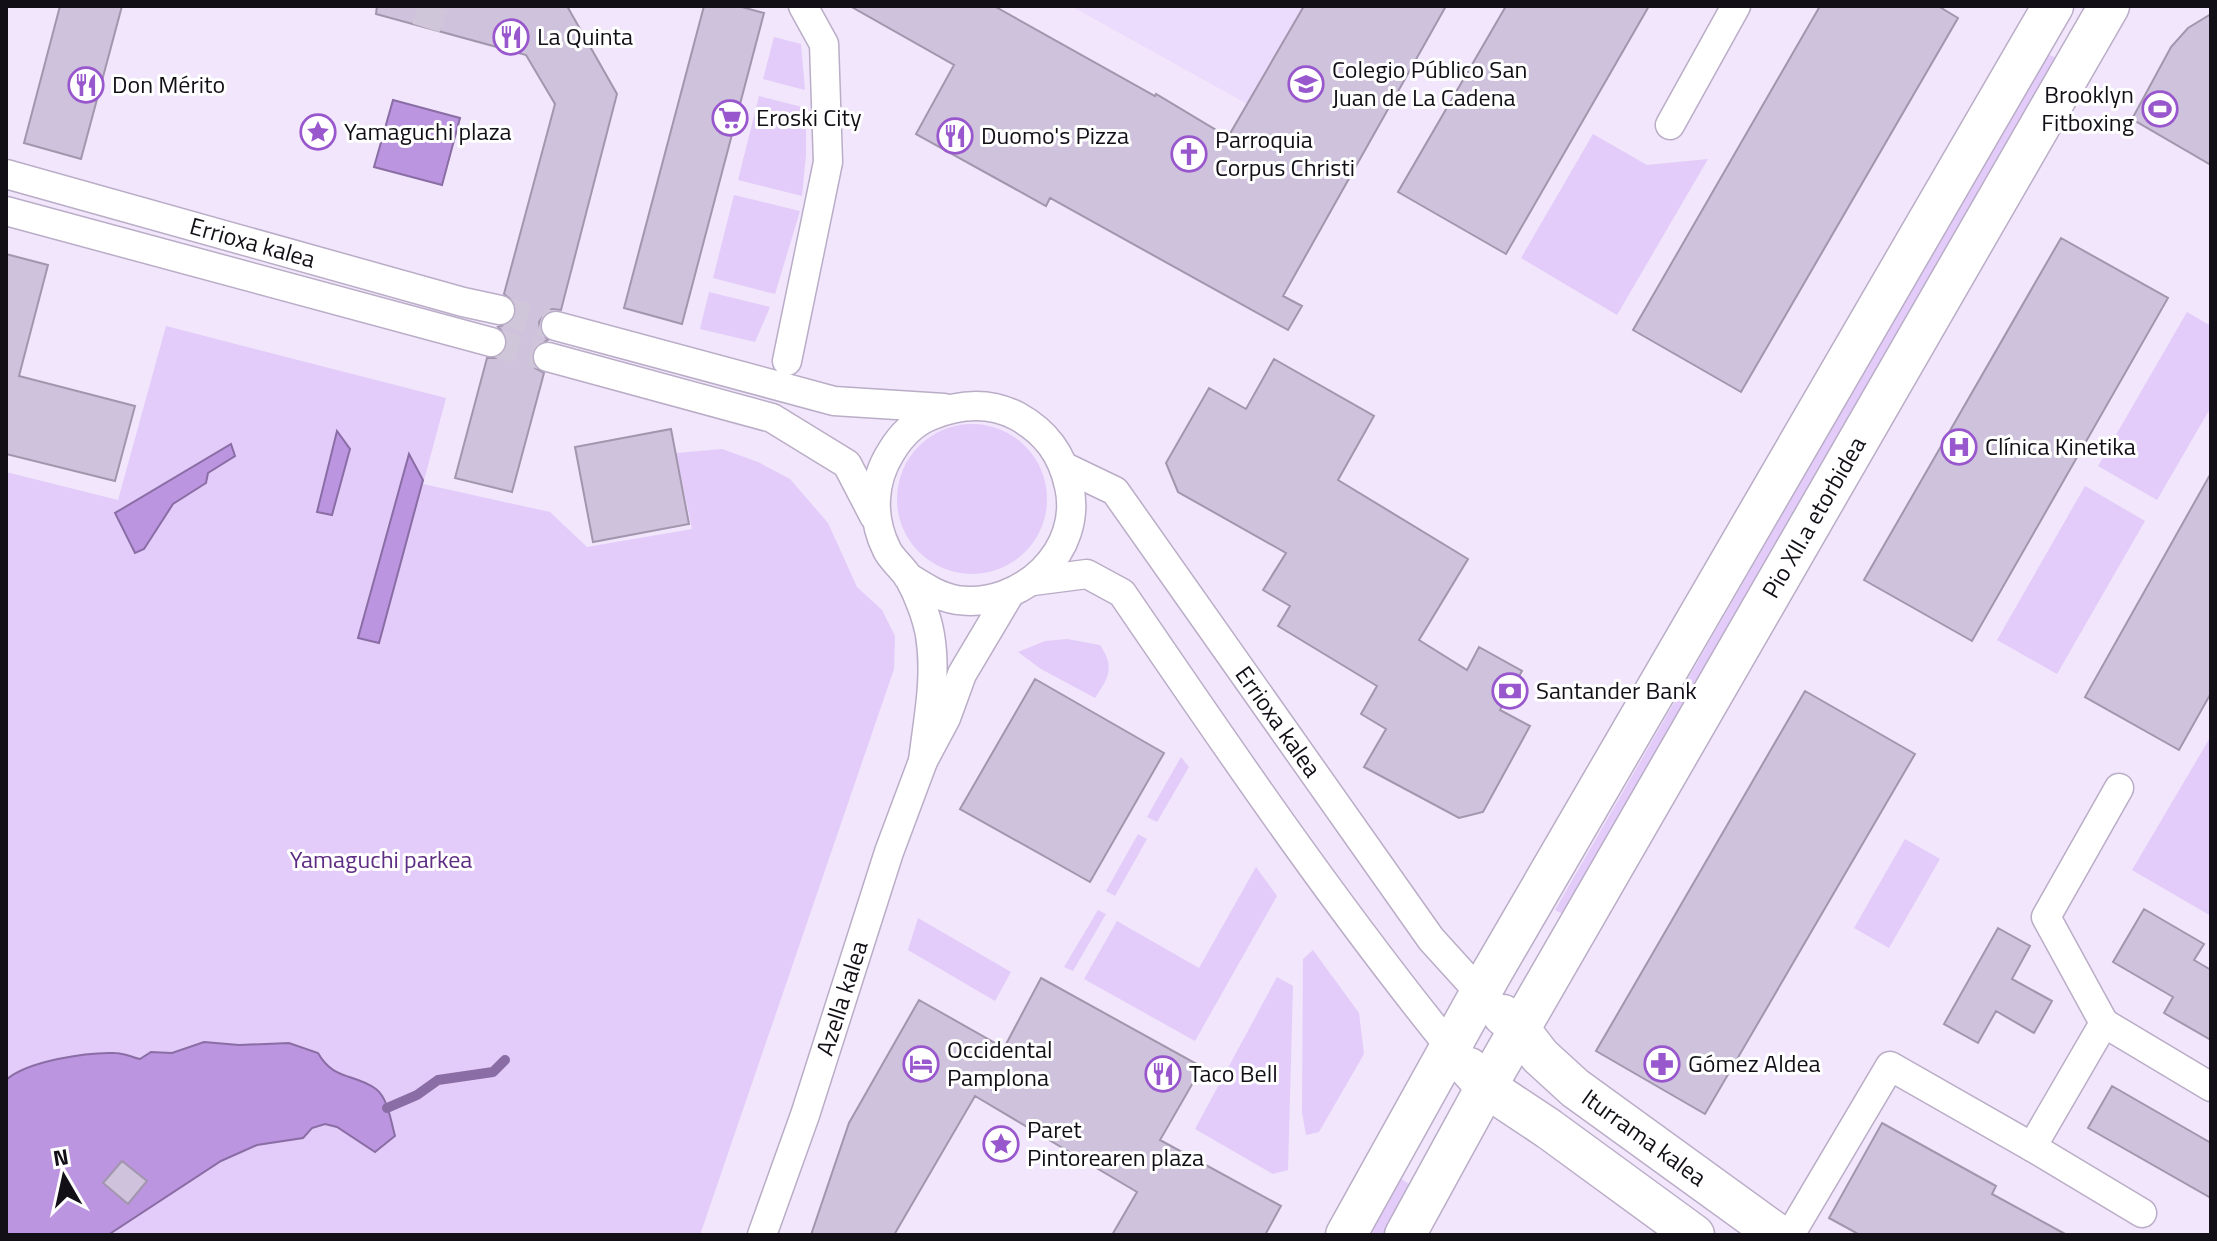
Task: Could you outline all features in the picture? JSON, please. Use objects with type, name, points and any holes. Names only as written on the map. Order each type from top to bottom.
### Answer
[{"type":"main road","points":[[1346,1235],[1449,1046],[2053,6]]},
{"type":"main road","name":"Pio XII.a etorbidea","points":[[1405,1235],[1486,1087],[2109,6]]},
{"type":"main road","points":[[1480,993],[1520,1030]]},
{"type":"main road","name":"Iturrama kalea","points":[[1520,1030],[1540,1056],[1575,1088],[1778,1235]]},
{"type":"main road","points":[[1449,1046],[1486,1087]]},
{"type":"main road","name":"Iturrama kalea","points":[[1486,1087],[1694,1235]]},
{"type":"street","points":[[787,361],[828,162],[824,44],[803,6]]},
{"type":"street","points":[[1670,125],[1736,6]]},
{"type":"street","name":"Errioxa kalea","points":[[6,174],[500,310]]},
{"type":"street","name":"Errioxa kalea","points":[[6,211],[491,342]]},
{"type":"street","points":[[556,326],[834,401],[949,408],[977,405],[1005,410],[1030,423],[1051,442],[1065,467],[1072,498],[1068,529],[1055,558],[1021,588]]},
{"type":"street","points":[[548,357],[772,418],[847,464],[876,520],[887,551],[908,577],[931,592],[956,600],[983,601],[1021,588],[1087,574],[1122,593],[1259,793],[1387,969],[1449,1046]]},
{"type":"street","points":[[876,520],[875,491],[884,463],[900,438],[922,419],[949,408]]},
{"type":"street","name":"Errioxa kalea","points":[[1065,467],[1115,491],[1431,939],[1480,993]]},
{"type":"street","name":"Azella kalea","points":[[908,577],[929,626],[935,663],[923,761]]},
{"type":"street","name":"Azella kalea","points":[[762,1235],[805,1115],[889,852],[923,761],[946,718],[962,674],[1021,588]]},
{"type":"street","points":[[2119,788],[2046,917],[2104,1023],[2211,1087]]},
{"type":"street","points":[[2032,1147],[2104,1023]]},
{"type":"street","points":[[1790,1235],[1890,1066],[2142,1213]]},
{"type":"shaded area","name":"Colegio Público San Juan de La Cadena","points":[[1071,6],[1446,6],[1357,165]]},
{"type":"shaded area","points":[[393,100],[460,118],[442,185],[374,167]]},
{"type":"shaded area","points":[[337,431],[350,449],[332,515],[317,512]]},
{"type":"shaded area","points":[[231,444],[235,456],[208,473],[206,483],[173,504],[144,549],[135,553],[115,513]]},
{"type":"shaded area","points":[[409,454],[423,480],[379,643],[358,638]]},
{"type":"shaded area","points":[[204,1042],[239,1045],[289,1043],[318,1053],[331,1068],[368,1084],[380,1093],[395,1136],[375,1152],[337,1127],[325,1124],[312,1128],[303,1138],[257,1145],[221,1161],[108,1235],[6,1235],[6,1080],[28,1068],[58,1059],[115,1053],[140,1059],[151,1052],[172,1053]]},
{"type":"green space","points":[[774,37],[801,44],[805,90],[763,79]]},
{"type":"green space","points":[[2047,54],[2057,58],[1567,916],[1555,910]]},
{"type":"green space","points":[[759,96],[806,108],[802,196],[738,180]]},
{"type":"green space","points":[[1593,134],[1647,165],[1708,159],[1617,315],[1521,258]]},
{"type":"green space","points":[[734,195],[800,211],[775,294],[713,278]]},
{"type":"green space","points":[[709,292],[770,307],[755,342],[700,329]]},
{"type":"green space","points":[[2187,312],[2211,326],[2211,407],[2157,500],[2098,466]]},
{"type":"green space","name":"Yamaguchi parkea","points":[[166,326],[446,398],[423,484],[550,512],[587,547],[692,529],[676,453],[722,449],[758,462],[790,479],[828,523],[857,587],[882,610],[895,636],[894,669],[700,1235],[6,1235],[6,472],[118,500]]},
{"type":"green space","points":[[972,424],[1001,430],[1025,446],[1041,470],[1047,499],[1041,528],[1025,552],[1001,568],[972,574],[943,568],[919,552],[903,528],[897,499],[903,470],[919,446],[943,430]]},
{"type":"green space","points":[[2085,486],[2145,521],[2057,674],[1997,640]]},
{"type":"green space","points":[[1067,639],[1100,645],[1105,653],[1108,672],[1095,698],[1041,669],[1018,652],[1045,641]]},
{"type":"green space","points":[[2211,736],[2211,916],[2132,870]]},
{"type":"green space","points":[[1181,757],[1189,767],[1157,822],[1147,817]]},
{"type":"green space","points":[[1138,834],[1147,839],[1115,896],[1106,891]]},
{"type":"green space","points":[[1905,839],[1940,859],[1889,948],[1854,928]]},
{"type":"green space","points":[[1256,867],[1277,896],[1195,1041],[1084,979],[1117,921],[1199,968]]},
{"type":"green space","points":[[1098,910],[1106,914],[1073,971],[1064,967]]},
{"type":"green space","points":[[918,918],[1011,972],[995,1001],[908,950]]},
{"type":"green space","points":[[1313,950],[1359,1013],[1364,1054],[1319,1132],[1306,1135],[1302,1112],[1303,959]]},
{"type":"green space","points":[[1277,977],[1293,986],[1288,1170],[1273,1174],[1195,1129]]},
{"type":"green space","points":[[1401,1179],[1411,1185],[1383,1235],[1369,1235]]},
{"type":"building","points":[[60,6],[122,6],[81,159],[24,143]]},
{"type":"building","points":[[377,6],[567,6],[617,94],[561,310],[552,309],[539,322],[540,331],[548,340],[536,346],[531,361],[535,368],[544,373],[512,492],[455,478],[487,358],[496,358],[507,347],[507,337],[498,327],[512,322],[516,314],[516,304],[504,294],[555,104],[526,55],[376,14]]},
{"type":"building","points":[[704,6],[738,6],[764,13],[682,324],[624,308]]},
{"type":"building","points":[[850,6],[994,6],[1228,137],[1304,6],[1446,6],[1283,296],[1302,306],[1288,330],[1050,198],[1046,206],[916,134],[954,65]]},
{"type":"building","points":[[1506,6],[1649,6],[1506,254],[1398,192]]},
{"type":"building","points":[[1820,6],[1938,6],[1958,18],[1741,392],[1633,330]]},
{"type":"building","points":[[2211,14],[2211,165],[2132,119],[2171,47],[2188,28]]},
{"type":"building","points":[[2061,238],[2168,298],[1972,641],[1864,580]]},
{"type":"building","points":[[6,254],[48,265],[19,376],[135,406],[115,481],[6,454]]},
{"type":"building","points":[[1274,359],[1374,416],[1338,480],[1468,559],[1419,640],[1467,670],[1479,647],[1522,671],[1500,710],[1530,726],[1483,812],[1459,818],[1364,767],[1386,729],[1361,714],[1377,686],[1278,626],[1290,606],[1263,590],[1286,553],[1178,492],[1166,463],[1209,388],[1246,409]]},
{"type":"building","points":[[671,429],[689,524],[593,542],[575,447]]},
{"type":"building","points":[[2211,473],[2211,693],[2179,750],[2085,697]]},
{"type":"building","points":[[1035,679],[1164,753],[1090,882],[960,809]]},
{"type":"building","points":[[1805,691],[1915,754],[1705,1114],[1596,1051]]},
{"type":"building","points":[[2144,909],[2204,944],[2194,960],[2211,970],[2211,1040],[2164,1013],[2173,997],[2113,962]]},
{"type":"building","points":[[1998,928],[2030,946],[2012,979],[2052,1001],[2034,1033],[1996,1011],[1978,1043],[1944,1024]]},
{"type":"building","points":[[1041,978],[1202,1067],[1160,1140],[1281,1206],[1265,1235],[1112,1235],[1137,1192],[975,1096],[894,1235],[811,1235],[849,1123],[919,1000],[1004,1048]]},
{"type":"building","points":[[2112,1086],[2211,1143],[2211,1198],[2088,1128]]},
{"type":"building","points":[[1882,1123],[1996,1186],[1992,1194],[2067,1235],[1860,1235],[1829,1218]]},
{"type":"building","points":[[122,1161],[147,1181],[128,1204],[103,1183]]},
{"type":"waterway","points":[[387,1108],[417,1095],[438,1080],[493,1072],[505,1060]]},
{"type":"tunnel","points":[[426,28],[433,6]]},
{"type":"tunnel","points":[[500,310],[556,326]]},
{"type":"tunnel","points":[[491,342],[548,357]]},
{"type":"place","name":"La Quinta","points":[[511,37]]},
{"type":"place","name":"Colegio Público San Juan de La Cadena","points":[[1306,84]]},
{"type":"place","name":"Don Mérito","points":[[86,85]]},
{"type":"place","name":"Brooklyn Fitboxing","points":[[2160,109]]},
{"type":"place","name":"Eroski City","points":[[730,118]]},
{"type":"place","name":"Yamaguchi plaza","points":[[318,132]]},
{"type":"place","name":"Duomo's Pizza","points":[[955,136]]},
{"type":"place","name":"Parroquia Corpus Christi","points":[[1189,154]]},
{"type":"place","name":"Clínica Kinetika","points":[[1959,447]]},
{"type":"place","name":"Santander Bank","points":[[1510,691]]},
{"type":"place","name":"Occidental Pamplona","points":[[921,1064]]},
{"type":"place","name":"Gómez Aldea","points":[[1662,1064]]},
{"type":"place","name":"Taco Bell","points":[[1163,1074]]},
{"type":"place","name":"Paret Pintorearen plaza","points":[[1001,1144]]}]
